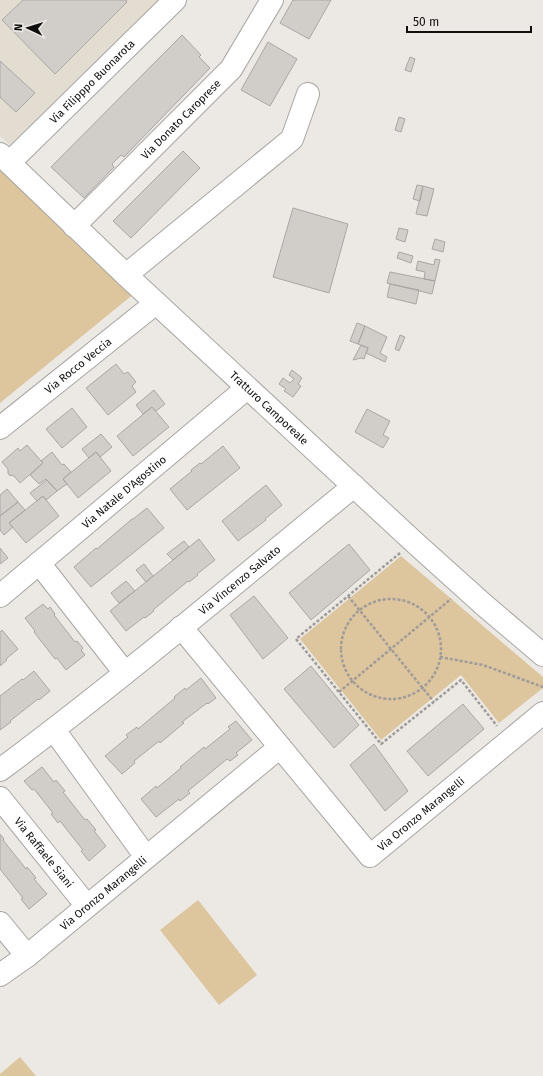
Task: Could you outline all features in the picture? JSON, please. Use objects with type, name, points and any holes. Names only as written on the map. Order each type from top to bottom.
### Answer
[{"type":"street","name":"Via Filipppo Buonarota","points":[[5,158],[67,104],[175,0]]},
{"type":"street","name":"Via Donato Caroprese","points":[[74,226],[231,69],[272,0]]},
{"type":"street","points":[[126,275],[292,139],[308,94]]},
{"type":"street","name":"Tratturo Camporeale","points":[[5,158],[74,226],[247,388],[464,588],[543,655]]},
{"type":"street","name":"Via Rocco Veccia","points":[[0,428],[156,303]]},
{"type":"street","name":"Via Natale D'Agostino","points":[[0,596],[247,388]]},
{"type":"street","name":"Via Vincenzo Salvato","points":[[0,770],[54,730],[354,486]]},
{"type":"street","points":[[39,563],[125,673]]},
{"type":"street","name":"Via Oronzo Marangelli","points":[[181,627],[370,856],[543,713]]},
{"type":"street","points":[[54,730],[146,857]]},
{"type":"street","name":"Via Oronzo Marangelli","points":[[0,975],[27,956],[280,747]]},
{"type":"street","name":"Via Raffaele Siani","points":[[0,798],[87,906]]},
{"type":"street","points":[[0,922],[27,956]]},
{"type":"path","points":[[414,542],[296,639],[381,744],[461,680],[509,741]]},
{"type":"path","points":[[339,692],[464,588]]},
{"type":"path","points":[[348,596],[434,702]]},
{"type":"path","points":[[383,599],[400,600],[417,606],[430,617],[438,630],[441,646],[440,661],[434,676],[422,688],[410,696],[395,699],[379,698],[365,692],[352,680],[344,665],[341,648],[344,631],[359,610],[367,605],[383,599]]},
{"type":"path","points":[[440,657],[483,665],[543,687]]},
{"type":"shaded area","points":[[0,0],[162,0],[13,148],[0,136]]},
{"type":"shaded area","points":[[0,170],[135,293],[0,403]]},
{"type":"shaded area","points":[[401,556],[543,677],[543,688],[499,723],[461,675],[381,740],[300,639]]},
{"type":"shaded area","points":[[198,900],[257,975],[219,1005],[160,930]]},
{"type":"shaded area","points":[[20,1057],[36,1076],[0,1076],[0,1074]]},
{"type":"building","points":[[23,0],[126,0],[127,2],[55,74],[2,20]]},
{"type":"building","points":[[293,0],[331,0],[309,39],[280,23]]},
{"type":"building","points":[[182,35],[201,55],[199,57],[210,68],[124,157],[121,155],[112,164],[114,167],[84,198],[51,167]]},
{"type":"building","points":[[268,42],[297,59],[270,106],[241,90]]},
{"type":"building","points":[[410,57],[415,59],[411,72],[405,70]]},
{"type":"building","points":[[0,61],[35,93],[16,112],[0,97]]},
{"type":"building","points":[[399,117],[405,119],[401,132],[395,130]]},
{"type":"building","points":[[183,151],[200,168],[131,238],[113,221]]},
{"type":"building","points":[[417,185],[423,186],[420,201],[413,199]]},
{"type":"building","points":[[423,186],[434,189],[427,216],[416,214]]},
{"type":"building","points":[[293,208],[348,224],[329,293],[273,277]]},
{"type":"building","points":[[399,228],[408,230],[405,242],[396,239]]},
{"type":"building","points":[[435,239],[445,242],[443,252],[432,249]]},
{"type":"building","points":[[399,252],[413,256],[411,263],[397,258]]},
{"type":"building","points":[[435,259],[440,260],[435,281],[424,279],[425,272],[416,270],[418,261],[434,265]]},
{"type":"building","points":[[390,272],[435,281],[432,294],[387,283]]},
{"type":"building","points":[[390,284],[419,290],[416,304],[387,297]]},
{"type":"building","points":[[357,323],[365,326],[358,344],[350,341]]},
{"type":"building","points":[[365,326],[387,337],[380,353],[387,357],[385,362],[366,353],[368,348],[358,344]]},
{"type":"building","points":[[400,335],[405,337],[399,351],[395,349]]},
{"type":"building","points":[[361,345],[368,348],[364,359],[361,358],[353,360]]},
{"type":"building","points":[[116,364],[124,374],[128,372],[136,382],[132,386],[136,392],[108,415],[86,388]]},
{"type":"building","points":[[292,370],[302,378],[298,384],[301,386],[293,397],[284,391],[286,389],[279,384],[283,378],[290,383],[294,379],[289,375]]},
{"type":"building","points":[[154,390],[165,404],[156,411],[152,407],[143,414],[136,405]]},
{"type":"building","points":[[152,407],[169,427],[133,456],[117,436]]},
{"type":"building","points":[[72,408],[87,427],[62,448],[46,429]]},
{"type":"building","points":[[367,409],[390,421],[383,435],[389,438],[383,448],[355,432]]},
{"type":"building","points":[[101,434],[112,447],[100,457],[96,452],[89,458],[82,449]]},
{"type":"building","points":[[27,445],[43,463],[20,483],[14,476],[9,475],[8,469],[2,462],[18,448],[20,451]]},
{"type":"building","points":[[223,446],[240,468],[187,510],[170,489],[192,471],[191,470]]},
{"type":"building","points":[[52,452],[62,465],[64,464],[71,472],[63,479],[67,484],[57,491],[46,479],[39,484],[30,475],[43,463],[41,461]]},
{"type":"building","points":[[96,452],[111,471],[78,498],[63,479]]},
{"type":"building","points":[[47,480],[57,491],[46,500],[43,496],[37,501],[30,493]]},
{"type":"building","points":[[266,485],[282,505],[265,519],[266,520],[238,541],[222,521]]},
{"type":"building","points":[[7,489],[18,502],[0,516],[0,495]]},
{"type":"building","points":[[43,496],[59,516],[26,543],[9,523]]},
{"type":"building","points":[[18,502],[25,510],[9,523],[13,527],[4,535],[0,530],[0,516]]},
{"type":"building","points":[[147,508],[164,528],[91,587],[74,567]]},
{"type":"building","points":[[199,539],[215,560],[153,610],[154,611],[126,631],[110,611]]},
{"type":"building","points":[[184,541],[189,547],[173,560],[167,554]]},
{"type":"building","points":[[349,544],[370,570],[311,620],[289,593]]},
{"type":"building","points":[[0,548],[8,558],[0,564]]},
{"type":"building","points":[[144,564],[153,576],[146,582],[136,570]]},
{"type":"building","points":[[126,581],[135,591],[119,603],[111,593]]},
{"type":"building","points":[[254,596],[288,638],[263,659],[230,615]]},
{"type":"building","points":[[43,604],[48,609],[50,607],[55,614],[54,615],[75,642],[77,641],[83,648],[81,650],[85,655],[66,670],[57,658],[55,659],[25,618]]},
{"type":"building","points":[[2,630],[18,649],[0,666],[0,632]]},
{"type":"building","points":[[311,666],[359,725],[334,748],[284,689]]},
{"type":"building","points":[[34,671],[50,691],[0,730],[0,696]]},
{"type":"building","points":[[201,678],[216,698],[182,722],[184,723],[160,743],[159,741],[134,761],[135,763],[122,774],[105,756],[128,737],[126,735],[137,727],[138,729],[185,688],[186,690]]},
{"type":"building","points":[[463,704],[484,729],[428,776],[407,751]]},
{"type":"building","points":[[236,721],[252,740],[236,753],[238,755],[230,761],[227,759],[188,791],[190,793],[180,801],[179,799],[156,817],[141,799],[156,786],[157,788],[204,747],[205,749],[230,729],[228,727]]},
{"type":"building","points":[[374,744],[408,791],[385,811],[350,765]]},
{"type":"building","points":[[42,767],[54,782],[56,780],[65,791],[63,792],[85,820],[87,819],[96,830],[94,831],[106,846],[89,861],[81,851],[83,850],[60,821],[58,823],[51,814],[53,813],[34,789],[32,790],[24,781]]},
{"type":"building","points":[[0,834],[4,839],[3,840],[26,869],[27,867],[28,868],[36,878],[34,879],[47,894],[29,909],[21,899],[23,898],[0,869]]}]
